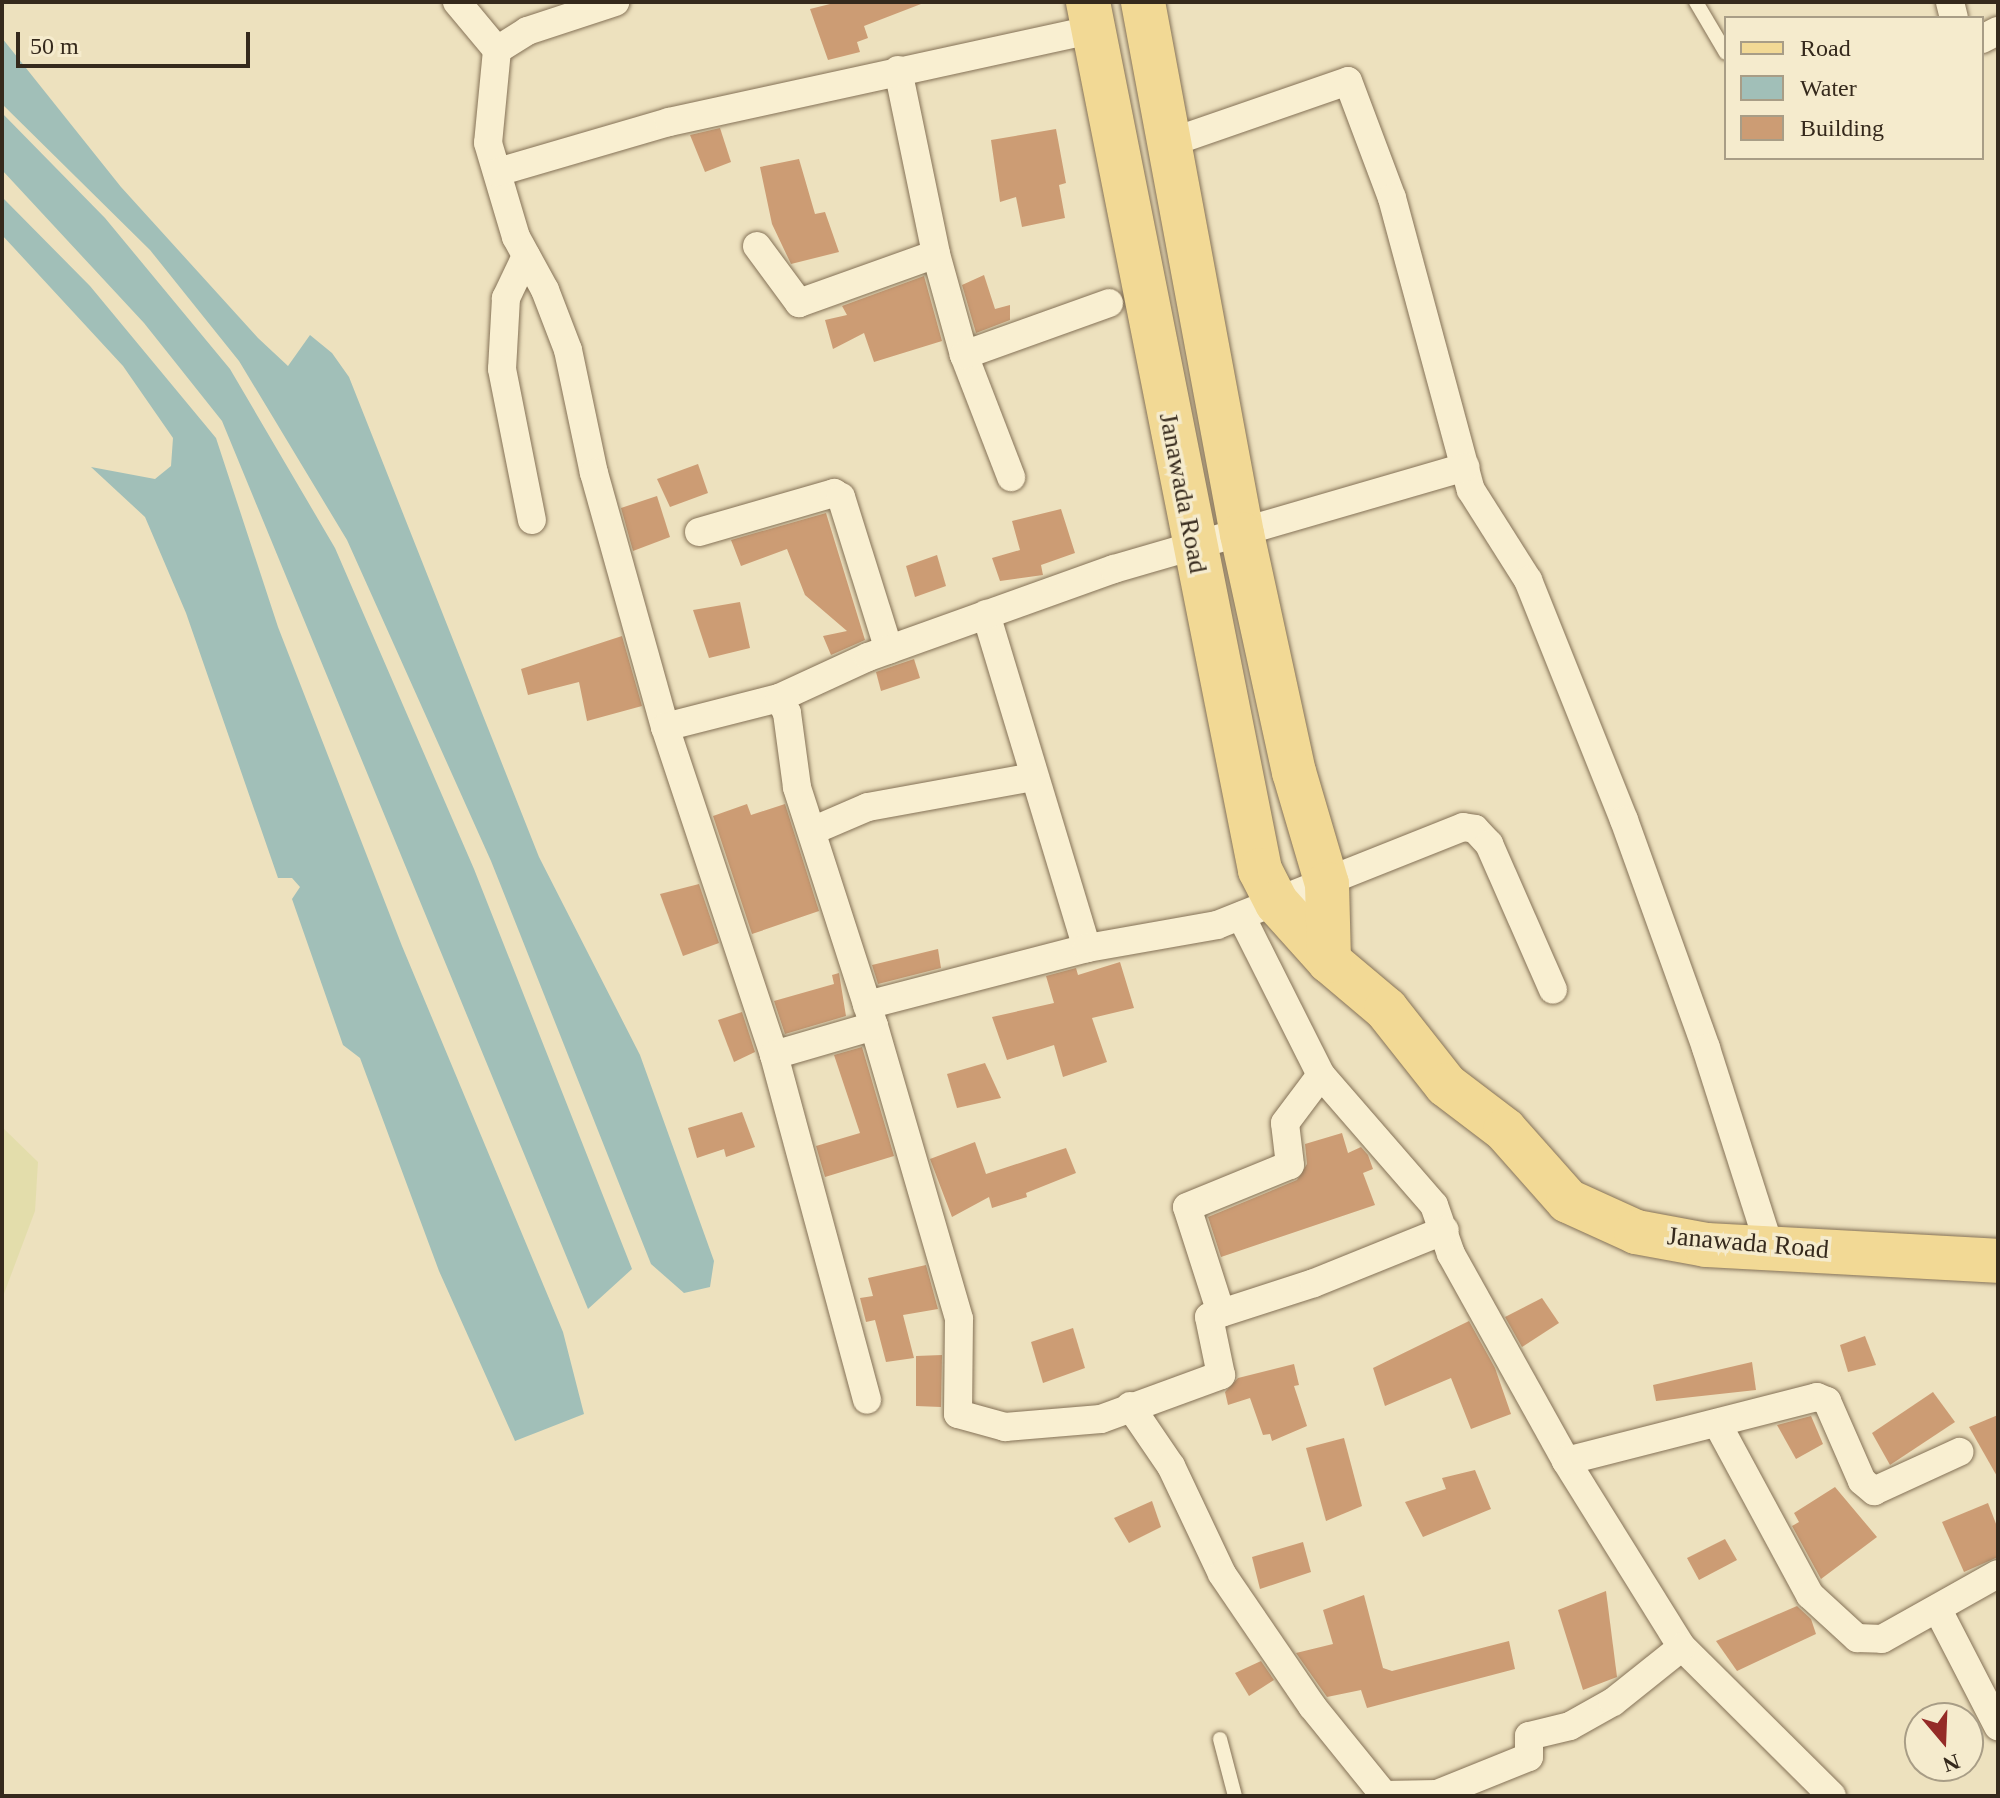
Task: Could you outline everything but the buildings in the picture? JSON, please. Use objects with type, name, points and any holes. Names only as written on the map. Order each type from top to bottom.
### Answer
[{"type":"main road","name":"Janawada Road","points":[[1143,2],[1172,142],[1242,534],[1294,772],[1327,884],[1329,961]]},
{"type":"main road","name":"Janawada Road","points":[[1092,15],[1193,547],[1260,870],[1259,910],[1329,961],[1386,1009],[1446,1085],[1505,1130],[1568,1201],[1636,1232],[1706,1245],[1769,1245],[1994,1264]]},
{"type":"street","points":[[457,2],[497,50],[488,143],[526,256],[568,350],[594,473],[665,727],[774,1055],[867,1400]]},
{"type":"street","points":[[497,50],[527,31],[615,2]]},
{"type":"street","points":[[498,172],[669,122],[898,70],[1092,15]]},
{"type":"street","points":[[898,70],[936,254],[964,355],[1011,477]]},
{"type":"street","points":[[1172,142],[1348,81],[1392,198],[1471,490],[1528,580],[1624,820],[1769,1245]]},
{"type":"street","points":[[757,246],[799,303],[936,254]]},
{"type":"street","points":[[526,256],[506,298],[502,369],[532,520]]},
{"type":"street","points":[[964,355],[1109,303]]},
{"type":"street","points":[[665,727],[779,698],[889,650],[986,614],[1193,547],[1465,467]]},
{"type":"street","points":[[699,532],[834,493],[841,497],[889,650]]},
{"type":"street","points":[[986,614],[1087,948]]},
{"type":"street","points":[[779,698],[787,713],[797,787],[870,1016],[959,1319],[958,1414],[1005,1427],[1101,1419],[1221,1375],[1209,1317],[1445,1230]]},
{"type":"street","points":[[812,831],[868,807],[1033,777]]},
{"type":"street","points":[[774,1055],[870,1016],[1087,948],[1259,910],[1463,827],[1475,829],[1489,844],[1553,990]]},
{"type":"street","points":[[1259,910],[1321,1075],[1418,1181],[1445,1230],[1451,1254],[1566,1461],[1682,1647],[1832,1796]]},
{"type":"street","points":[[1221,1313],[1187,1207],[1290,1165],[1285,1123],[1321,1075]]},
{"type":"street","points":[[1566,1461],[1718,1425],[1803,1399],[1827,1401],[1862,1481],[1874,1491],[1959,1452]]},
{"type":"street","points":[[1130,1406],[1171,1466],[1222,1574],[1312,1706],[1384,1795],[1437,1794],[1529,1757],[1529,1736],[1570,1726],[1613,1702],[1682,1647]]},
{"type":"street","points":[[1718,1425],[1810,1595],[1857,1638],[1882,1639],[1998,1574]]},
{"type":"street","points":[[1938,1610],[1998,1726]]},
{"type":"lane","points":[[1696,2],[1724,50]]},
{"type":"lane","points":[[1220,1739],[1235,1796]]},
{"type":"shaded area","points":[[2,1127],[38,1162],[35,1211],[2,1299]]},
{"type":"water","points":[[2,38],[121,187],[258,338],[288,366],[310,335],[332,353],[349,377],[539,857],[640,1055],[714,1261],[710,1287],[684,1293],[651,1264],[491,861],[347,540],[239,361],[150,250],[2,104]]},
{"type":"water","points":[[2,113],[105,218],[230,369],[335,548],[474,869],[632,1269],[588,1309],[222,421],[144,323],[2,170]]},
{"type":"water","points":[[2,197],[90,286],[216,438],[278,627],[402,946],[563,1332],[584,1414],[515,1441],[439,1271],[360,1058],[343,1045],[292,899],[300,887],[292,878],[278,878],[186,613],[145,517],[91,467],[155,479],[171,466],[173,438],[123,366],[2,235]]}]
